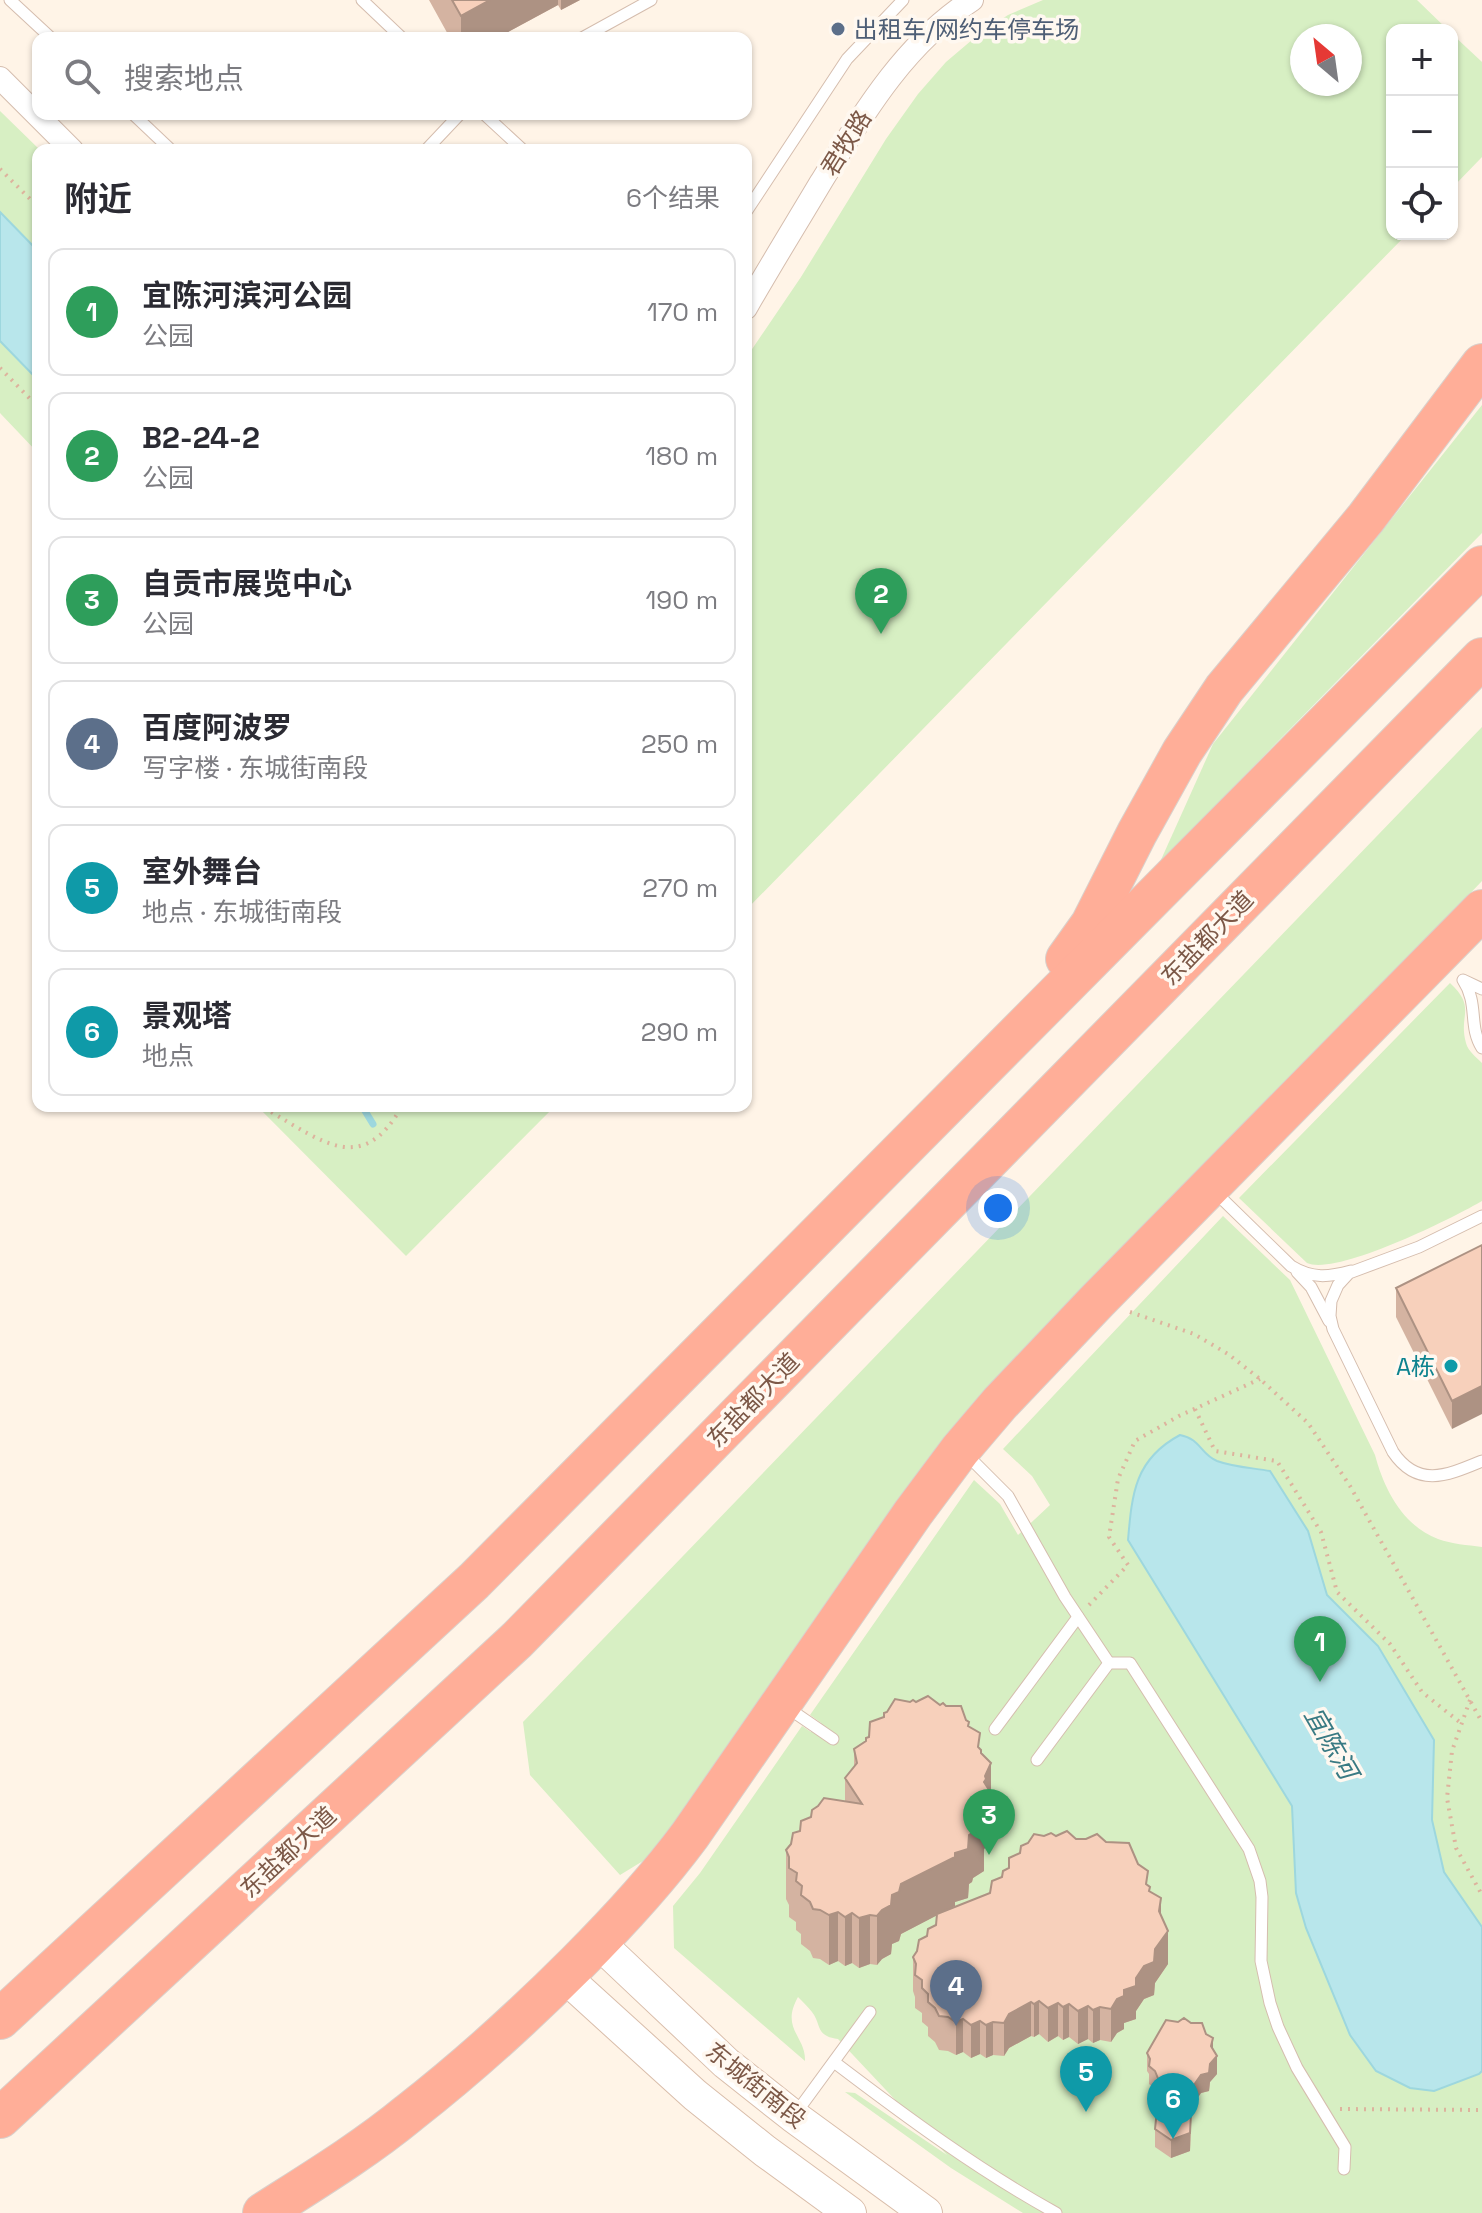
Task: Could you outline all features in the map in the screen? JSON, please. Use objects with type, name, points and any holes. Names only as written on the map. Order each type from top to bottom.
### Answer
[{"type":"highway","points":[[1003,1049],[1091,924],[1182,752],[1224,689],[1366,518],[1482,364]]},
{"type":"highway","points":[[0,2019],[474,1581],[1482,566]]},
{"type":"highway","name":"东盐都大道","points":[[0,2118],[517,1640],[1482,658]]},
{"type":"highway","points":[[263,2213],[407,2115],[484,2052],[598,1942],[669,1864],[904,1525],[1000,1403],[1210,1187],[1450,968],[1482,910]]},
{"type":"main road","name":"东城街南段","points":[[598,1942],[726,2063],[926,2213]]},
{"type":"main road","name":"东城街南段","points":[[564,1976],[695,2095],[850,2213]]},
{"type":"street","name":"君牧路","points":[[752,298],[889,78],[931,31],[972,0]]},
{"type":"street","points":[[0,78],[32,110]]},
{"type":"street","points":[[42,120],[66,144]]},
{"type":"lane","points":[[10,0],[45,32]]},
{"type":"lane","points":[[362,0],[396,32]]},
{"type":"lane","points":[[593,32],[651,0]]},
{"type":"lane","points":[[752,203],[847,59],[903,0]]},
{"type":"lane","points":[[139,120],[165,144]]},
{"type":"lane","points":[[432,144],[454,120]]},
{"type":"lane","points":[[490,120],[516,144]]},
{"type":"lane","points":[[1450,968],[1482,989]]},
{"type":"lane","points":[[1450,968],[1473,1000],[1474,1028],[1482,1048]]},
{"type":"lane","points":[[1210,1187],[1311,1287],[1393,1452],[1404,1465],[1417,1473],[1434,1476],[1450,1474],[1482,1461]]},
{"type":"lane","points":[[1291,1266],[1308,1275],[1333,1276],[1419,1247],[1482,1216]]},
{"type":"lane","points":[[1333,1329],[1329,1309],[1333,1294],[1349,1273],[1360,1268]]},
{"type":"lane","points":[[960,1450],[1008,1496],[1078,1617],[1109,1663]]},
{"type":"lane","points":[[995,1729],[1078,1617]]},
{"type":"lane","points":[[1037,1760],[1109,1663]]},
{"type":"lane","points":[[1109,1663],[1130,1663],[1249,1849],[1260,1881],[1261,1961],[1270,2003],[1288,2051],[1345,2147],[1344,2169]]},
{"type":"lane","points":[[781,1704],[833,1739]]},
{"type":"lane","points":[[793,2116],[870,2012]]},
{"type":"lane","points":[[834,2062],[984,2168],[1056,2213]]},
{"type":"path","points":[[0,169],[32,201]]},
{"type":"path","points":[[0,368],[32,401]]},
{"type":"path","points":[[271,1112],[323,1142],[354,1149],[377,1139],[397,1112]]},
{"type":"path","points":[[1097,1301],[1194,1334],[1228,1354],[1308,1423],[1350,1486],[1482,1722]]},
{"type":"path","points":[[1078,1617],[1128,1565],[1109,1537],[1118,1479],[1135,1441],[1260,1379]]},
{"type":"path","points":[[1195,1409],[1215,1451],[1277,1461],[1321,1532],[1337,1592],[1390,1644],[1422,1692],[1462,1724]]},
{"type":"path","points":[[1470,1700],[1452,1751],[1447,1798],[1456,1848],[1482,1895]]},
{"type":"path","points":[[1322,2110],[1363,2107],[1482,2110]]},
{"type":"green space","points":[[1043,0],[1417,0],[1442,24],[1386,24],[1386,240],[1401,240],[752,904],[752,349],[801,277],[886,139],[918,94],[946,62],[1008,15]]},
{"type":"green space","points":[[1458,40],[1482,62],[1482,157],[1458,182]]},
{"type":"green space","points":[[0,111],[34,144],[32,447],[0,413]]},
{"type":"green space","points":[[1482,405],[1482,533],[1160,862],[1213,744]]},
{"type":"green space","points":[[1482,727],[1482,881],[1012,1371],[656,1853],[620,1875],[530,1775],[523,1722]]},
{"type":"green space","points":[[1450,983],[1465,1006],[1467,1046],[1482,1063],[1482,1201],[1422,1232],[1368,1254],[1322,1265],[1307,1263],[1239,1198]]},
{"type":"green space","points":[[263,1112],[549,1112],[406,1256]]},
{"type":"green space","points":[[1223,1216],[1290,1280],[1375,1455],[1384,1481],[1405,1516],[1438,1539],[1482,1547],[1482,2213],[1023,2213],[951,2168],[845,2092],[855,2093],[947,2155],[838,2039],[822,2033],[812,2012],[798,1997],[792,2017],[805,2061],[674,1948],[673,1906],[700,1873],[802,1726],[811,1732],[821,1723],[810,1715],[974,1480],[1000,1504],[1018,1535],[1050,1505],[1032,1476],[1003,1449]]},
{"type":"water","points":[[0,212],[32,245],[32,374],[0,341]]},
{"type":"water","points":[[1180,1435],[1192,1440],[1217,1461],[1270,1471],[1308,1531],[1327,1595],[1378,1646],[1434,1740],[1432,1820],[1444,1872],[1482,1927],[1482,2071],[1479,2074],[1434,2091],[1410,2088],[1376,2071],[1350,2035],[1306,1928],[1296,1893],[1292,1806],[1128,1540],[1134,1492],[1145,1466],[1165,1444]]},
{"type":"building","points":[[452,0],[490,0],[461,16]]},
{"type":"building","name":"A栋","points":[[1482,1245],[1482,1386],[1452,1401],[1396,1288]]},
{"type":"building","points":[[928,1696],[940,1705],[961,1706],[968,1726],[980,1733],[978,1747],[991,1763],[984,1782],[991,1793],[982,1802],[984,1822],[969,1835],[968,1849],[955,1853],[955,1857],[901,1884],[899,1892],[892,1895],[891,1905],[877,1916],[859,1918],[852,1913],[845,1917],[838,1912],[829,1915],[813,1909],[801,1895],[802,1886],[796,1881],[797,1873],[789,1868],[786,1850],[793,1833],[800,1831],[801,1821],[811,1817],[812,1810],[824,1798],[862,1804],[845,1778],[857,1763],[854,1749],[869,1737],[870,1722],[884,1717],[895,1699],[916,1702]]},
{"type":"building","points":[[1067,1831],[1076,1839],[1097,1834],[1106,1842],[1129,1843],[1138,1864],[1148,1871],[1146,1884],[1150,1887],[1149,1891],[1161,1898],[1159,1911],[1168,1931],[1155,1949],[1154,1962],[1144,1966],[1136,1978],[1136,1986],[1124,1990],[1124,1996],[1117,1999],[1111,2009],[1100,2007],[1093,2010],[1088,2006],[1078,2011],[1069,2004],[1063,2007],[1058,2003],[1048,2008],[1039,2001],[1009,2014],[1004,2023],[986,2025],[980,2021],[971,2025],[963,2019],[956,2022],[939,2016],[928,2002],[922,1980],[915,1975],[913,1957],[919,1940],[936,1925],[937,1914],[990,1893],[992,1881],[1002,1877],[1003,1871],[1009,1868],[1009,1858],[1020,1853],[1021,1846],[1028,1843],[1034,1834],[1044,1836],[1051,1833],[1056,1836]]},
{"type":"building","points":[[1184,2018],[1191,2023],[1202,2023],[1206,2034],[1213,2038],[1211,2046],[1217,2056],[1210,2064],[1209,2073],[1201,2075],[1180,2105],[1191,2113],[1190,2133],[1171,2140],[1155,2129],[1157,2110],[1169,2106],[1155,2071],[1149,2066],[1147,2053],[1166,2020],[1178,2022]]},
{"type":"waterway","name":"宜陈河","points":[[366,1112],[373,1124]]},
{"type":"place","name":"出租车/网约车停车场","points":[[838,29]]},
{"type":"place","name":"B2-24-2","points":[[881,634]]},
{"type":"place","name":"A栋","points":[[1451,1366]]},
{"type":"place","name":"宜陈河滨河公园","points":[[1320,1682]]},
{"type":"place","name":"自贡市展览中心","points":[[989,1855]]},
{"type":"place","name":"百度阿波罗","points":[[956,2026]]},
{"type":"place","name":"室外舞台","points":[[1086,2112]]},
{"type":"place","name":"景观塔","points":[[1173,2139]]}]
